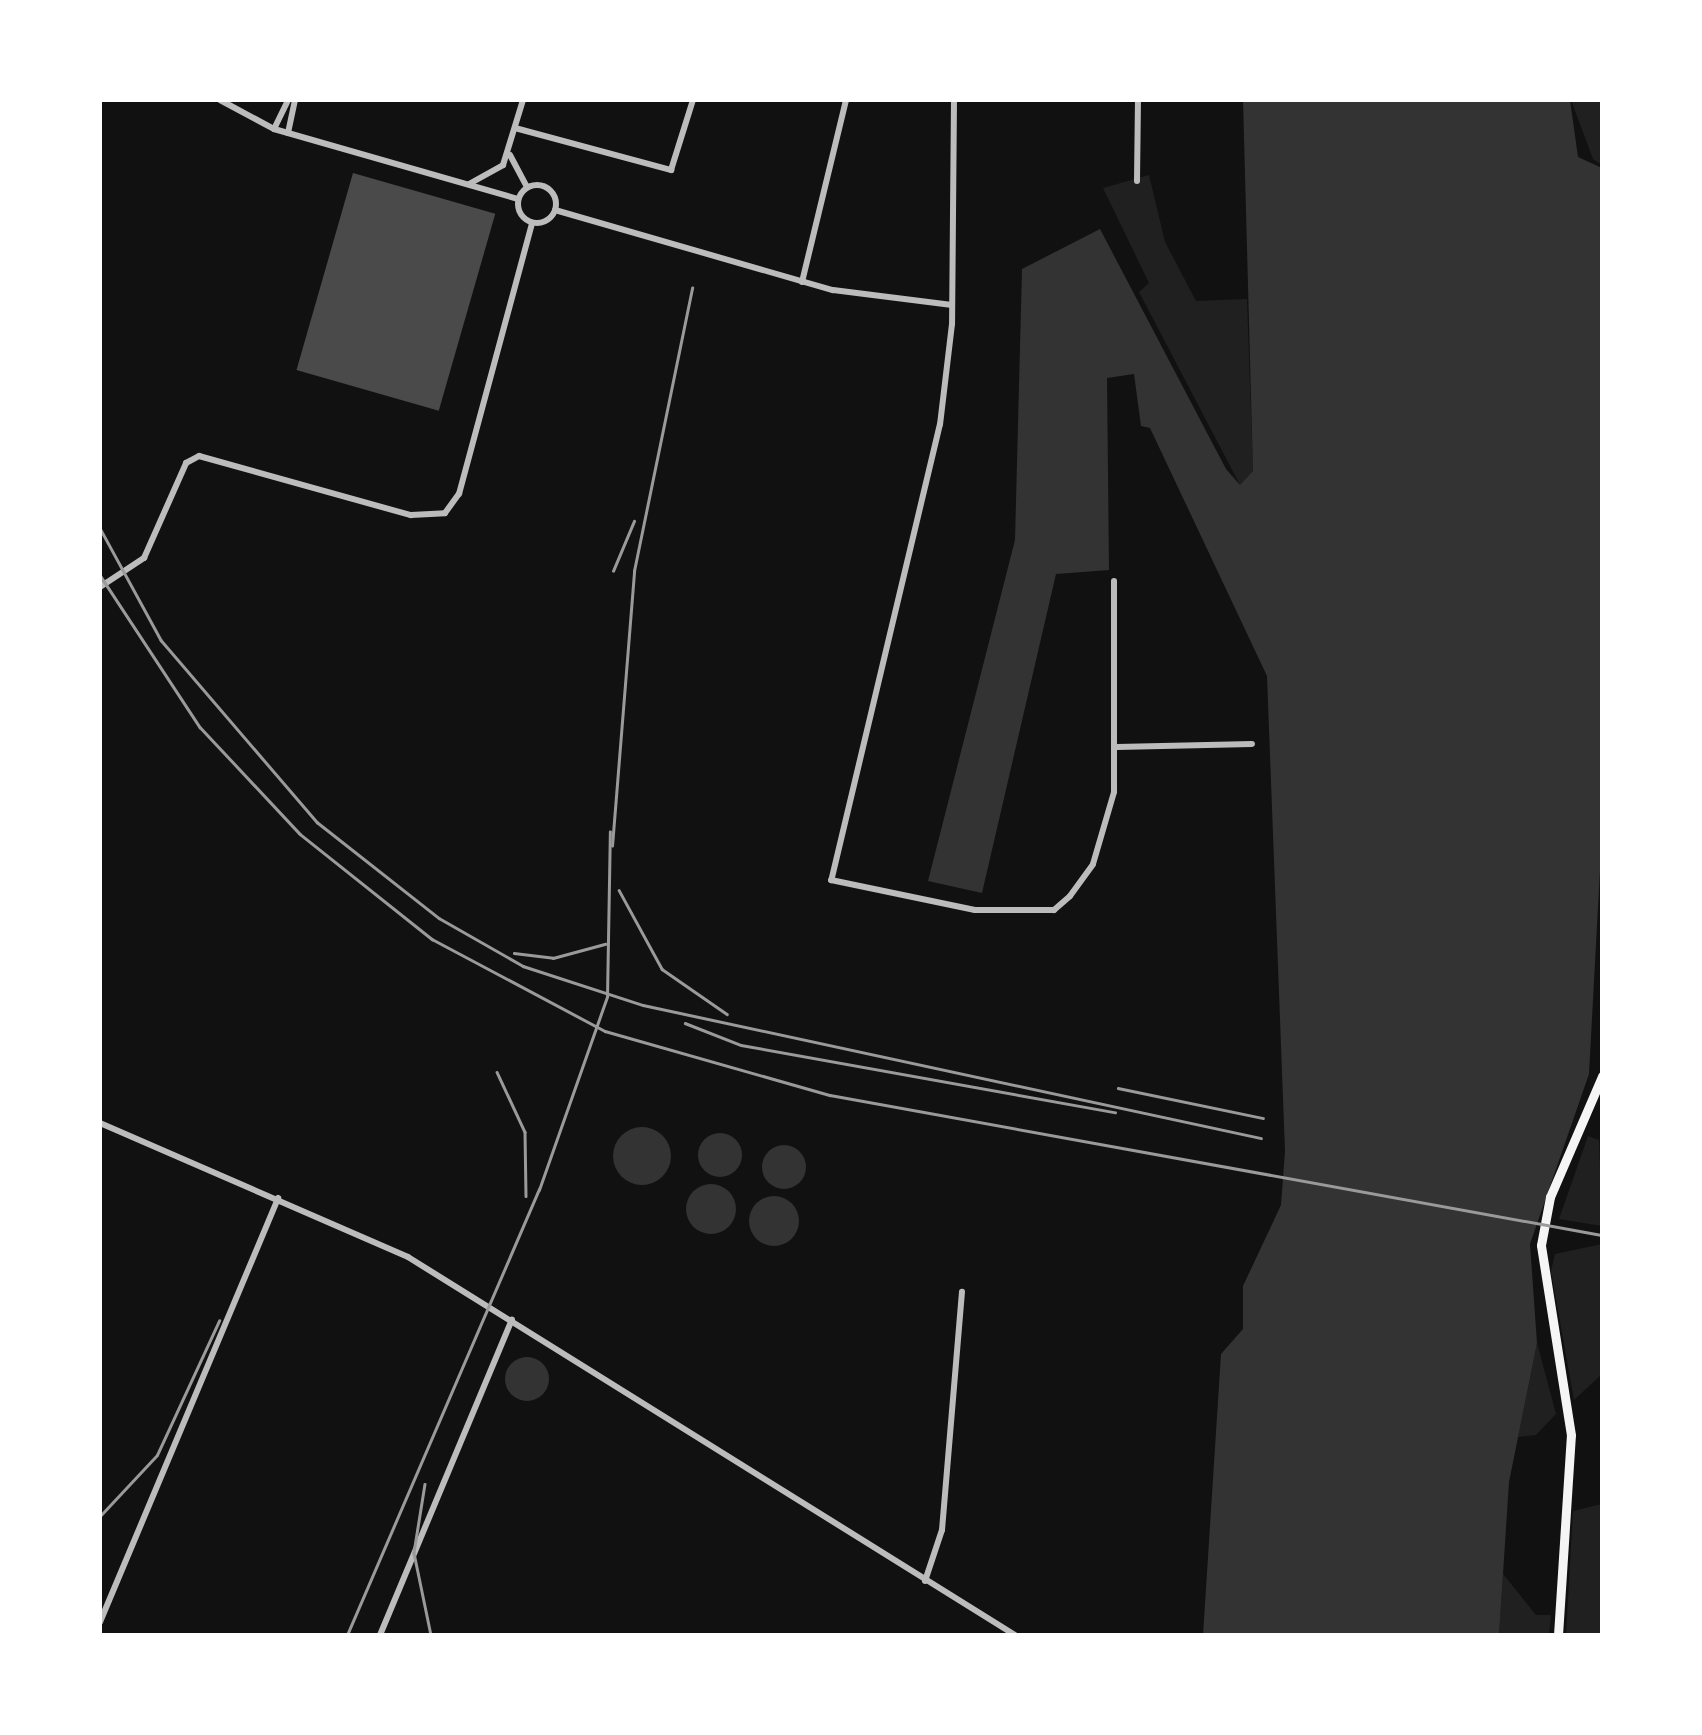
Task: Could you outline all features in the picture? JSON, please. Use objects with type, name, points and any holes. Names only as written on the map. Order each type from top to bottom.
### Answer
[{"type":"main road","points":[[1558,1635],[1571,1435],[1541,1245],[1550,1197],[1602,1076]]},
{"type":"street","points":[[100,587],[144,558],[186,463],[199,456],[410,515],[445,513],[459,494],[532,222],[518,199],[274,129],[220,100]]},
{"type":"street","points":[[274,129],[291,100]]},
{"type":"street","points":[[288,133],[291,100]]},
{"type":"street","points":[[467,185],[496,174],[510,153],[523,100]]},
{"type":"street","points":[[515,128],[674,166],[693,100]]},
{"type":"street","points":[[802,282],[846,100]]},
{"type":"street","points":[[954,100],[952,305],[930,480],[832,880],[944,906],[1054,910],[1098,849],[1117,747],[1114,581]]},
{"type":"street","points":[[1137,181],[1138,100]]},
{"type":"street","points":[[510,153],[527,187]]},
{"type":"street","points":[[527,187],[550,190],[555,210]]},
{"type":"street","points":[[518,199],[527,187]]},
{"type":"street","points":[[532,222],[555,210],[802,282],[952,305]]},
{"type":"street","points":[[1117,747],[1252,744]]},
{"type":"street","points":[[100,1123],[408,1256],[1015,1635]]},
{"type":"street","points":[[101,1619],[278,1198]]},
{"type":"street","points":[[925,1581],[942,1530],[962,1292]]},
{"type":"street","points":[[380,1635],[512,1320]]},
{"type":"shaded area","points":[[1243,100],[1570,100],[1578,157],[1602,168],[1602,833],[1589,1074],[1530,1244],[1537,1343],[1509,1482],[1499,1635],[1203,1635],[1221,1354],[1243,1329],[1243,1286],[1281,1205],[1285,1151],[1267,676],[1150,428],[1141,426],[1134,374],[1107,378],[1109,570],[1056,574],[982,893],[928,881],[1015,540],[1022,269],[1100,229],[1226,469],[1240,485],[1253,471]]},
{"type":"shaded area","points":[[1571,100],[1602,100],[1602,165],[1593,159]]},
{"type":"shaded area","points":[[1149,175],[1165,242],[1196,301],[1247,299],[1253,472],[1240,485],[1139,292],[1149,283],[1103,188]]},
{"type":"shaded area","points":[[642,1127],[662,1136],[671,1156],[662,1176],[642,1185],[622,1176],[613,1156],[622,1136]]},
{"type":"shaded area","points":[[720,1133],[736,1139],[742,1155],[736,1171],[720,1177],[704,1171],[698,1155],[704,1139]]},
{"type":"shaded area","points":[[1588,1136],[1599,1140],[1602,1226],[1559,1219]]},
{"type":"shaded area","points":[[784,1145],[800,1151],[806,1167],[800,1183],[784,1189],[768,1183],[762,1167],[768,1151]]},
{"type":"shaded area","points":[[711,1184],[729,1191],[736,1209],[729,1227],[711,1234],[693,1227],[686,1209],[693,1191]]},
{"type":"shaded area","points":[[764,1197],[784,1197],[798,1211],[798,1231],[784,1245],[764,1245],[750,1231],[750,1211]]},
{"type":"shaded area","points":[[1602,1244],[1602,1374],[1574,1400],[1551,1271],[1555,1254]]},
{"type":"shaded area","points":[[1537,1343],[1556,1414],[1536,1435],[1518,1437]]},
{"type":"shaded area","points":[[527,1357],[543,1363],[549,1379],[543,1395],[527,1401],[511,1395],[505,1379],[511,1363]]},
{"type":"shaded area","points":[[1602,1504],[1602,1635],[1566,1635],[1573,1511]]},
{"type":"shaded area","points":[[1503,1574],[1536,1615],[1551,1615],[1549,1635],[1499,1635]]},
{"type":"building","points":[[353,173],[495,214],[439,411],[296,370]]},
{"type":"railway","points":[[612,846],[634,571],[692,288]]},
{"type":"railway","points":[[613,571],[634,521]]},
{"type":"railway","points":[[100,528],[161,640],[317,822],[439,918],[523,966],[643,1005],[1261,1138]]},
{"type":"railway","points":[[100,575],[200,727],[300,834],[432,939],[605,1031],[830,1095],[1602,1235]]},
{"type":"railway","points":[[347,1635],[539,1190],[607,997],[610,832]]},
{"type":"railway","points":[[619,890],[662,969],[727,1014]]},
{"type":"railway","points":[[514,953],[553,958],[605,944]]},
{"type":"railway","points":[[685,1023],[741,1045],[1115,1112]]},
{"type":"railway","points":[[497,1072],[525,1132],[526,1196]]},
{"type":"railway","points":[[1118,1088],[1263,1118]]},
{"type":"railway","points":[[100,1516],[157,1455],[219,1321]]},
{"type":"railway","points":[[425,1484],[414,1553],[431,1635]]}]
